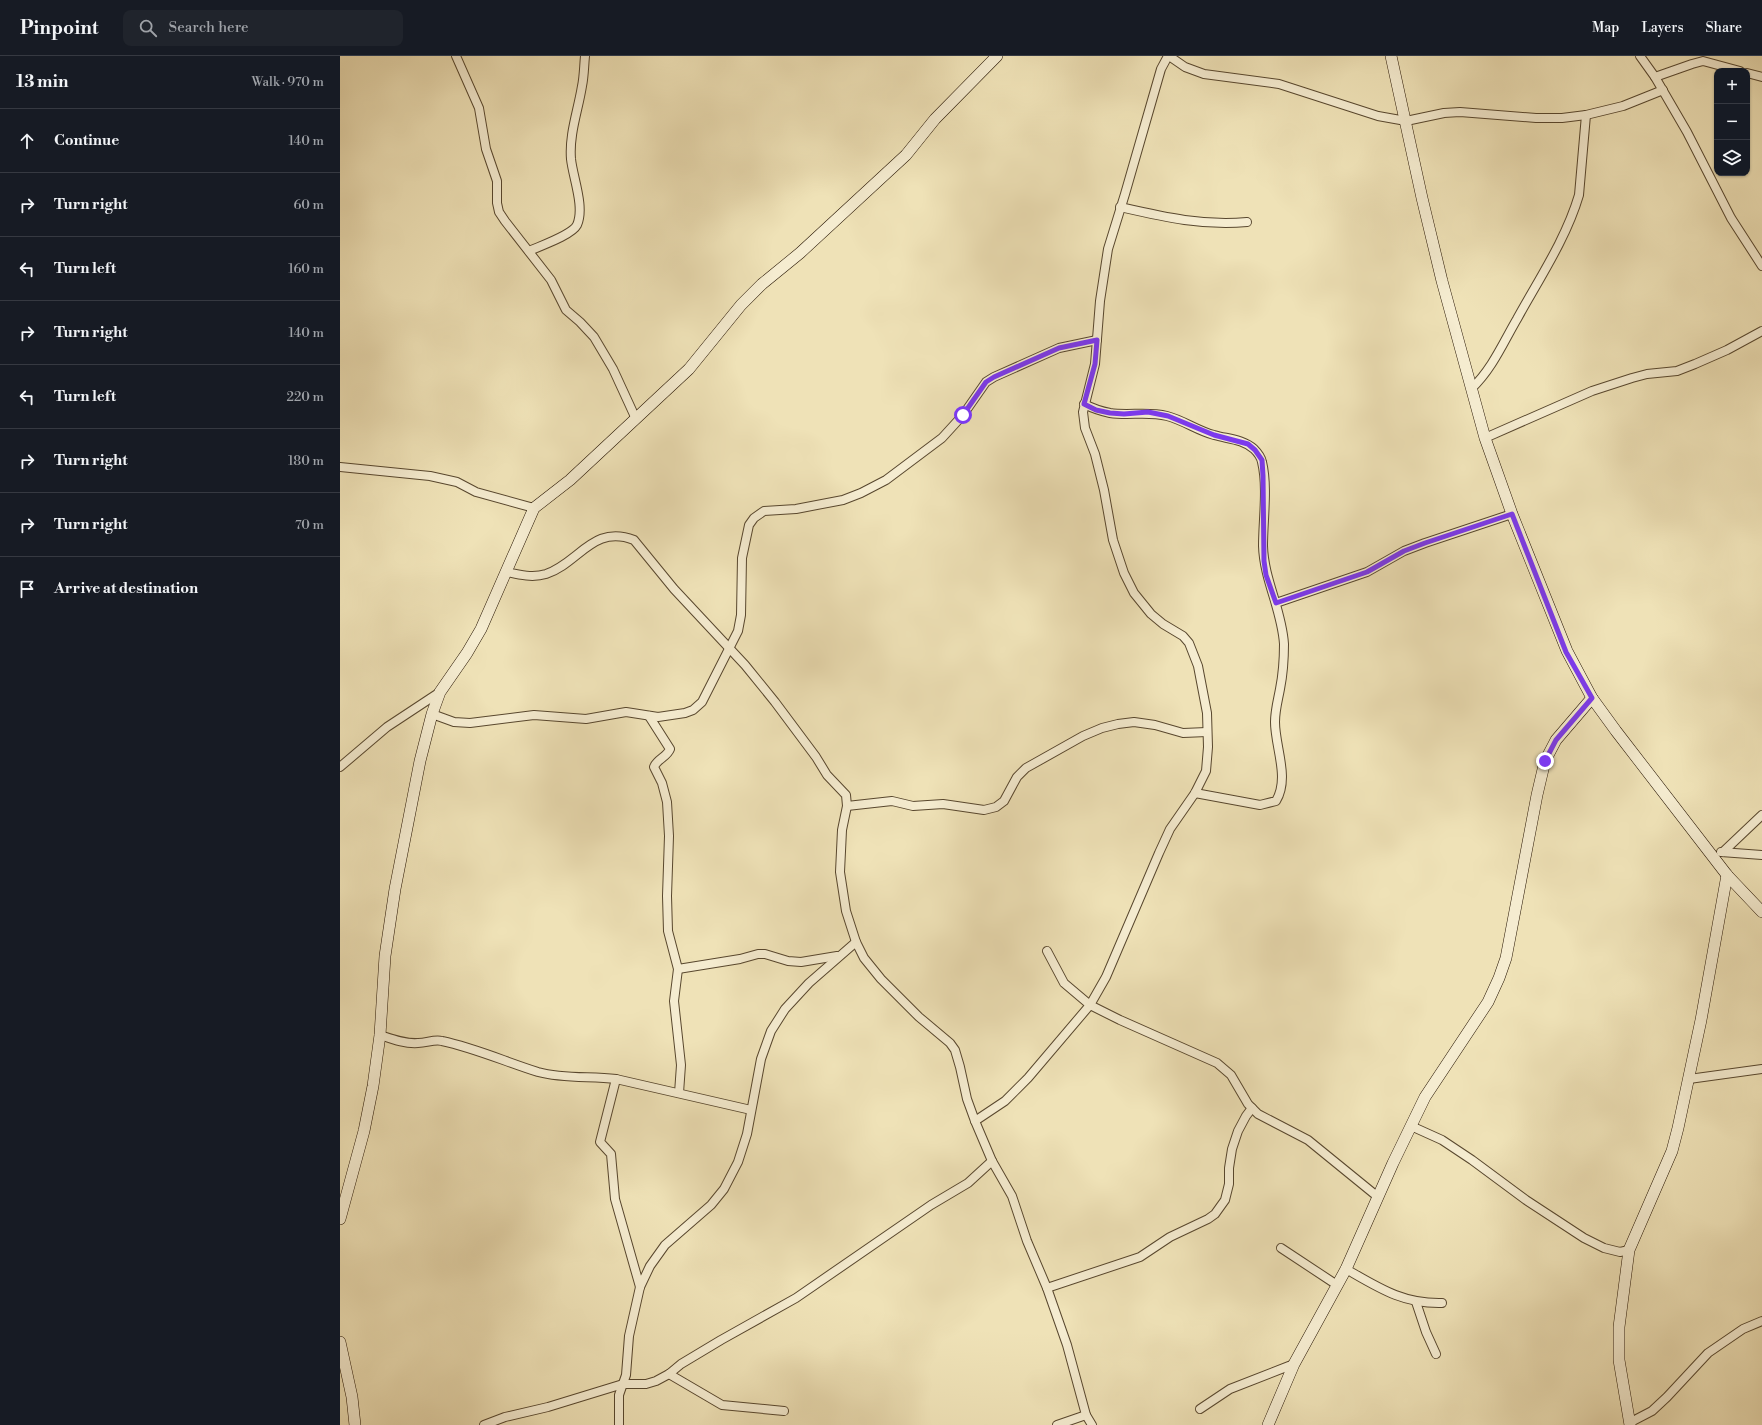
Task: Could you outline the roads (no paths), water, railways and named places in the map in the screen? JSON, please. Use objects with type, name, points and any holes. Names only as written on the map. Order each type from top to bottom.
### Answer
[{"type":"street","points":[[456,56],[481,118],[486,149],[497,181],[497,203],[499,212],[550,280],[566,310],[594,337],[613,369],[636,418]]},
{"type":"street","points":[[529,251],[571,232],[577,226],[579,214],[578,198],[571,158],[572,132],[582,85],[585,56]]},
{"type":"street","points":[[341,1212],[364,1131],[373,1086],[380,1035],[385,956],[395,889],[420,761],[432,714],[440,692],[474,641],[507,572],[534,508],[570,480],[689,369],[741,305],[762,284],[800,253],[906,155],[935,119],[997,56]]},
{"type":"street","points":[[975,1121],[1005,1101],[1028,1078],[1090,1005],[1106,977],[1167,835],[1195,793],[1206,771],[1208,747],[1204,691],[1198,666],[1189,643],[1183,636],[1163,624],[1151,614],[1134,593],[1124,573],[1113,540],[1104,490],[1095,454],[1085,428],[1083,412],[1095,364],[1100,301],[1108,249],[1161,69],[1168,56],[1185,67],[1204,74],[1279,84],[1378,116],[1406,121],[1444,113],[1460,112],[1536,118],[1562,118],[1586,115],[1623,106],[1663,90]]},
{"type":"street","points":[[1391,56],[1429,228],[1485,438],[1512,514],[1566,652],[1592,698],[1718,854],[1727,876],[1762,912]]},
{"type":"street","points":[[1640,56],[1655,77],[1688,132],[1731,218],[1762,266]]},
{"type":"street","points":[[1655,77],[1703,61],[1729,68]]},
{"type":"street","points":[[1750,74],[1762,78]]},
{"type":"street","points":[[1472,388],[1489,368],[1545,270],[1576,208],[1579,195],[1586,115]]},
{"type":"street","points":[[1120,207],[1208,224],[1247,222]]},
{"type":"street","points":[[1485,438],[1592,391],[1647,374],[1677,371],[1727,350],[1762,331]]},
{"type":"street","points":[[432,714],[454,722],[470,723],[534,715],[586,719],[626,712],[658,717],[685,713],[693,710],[702,702],[738,631],[741,615],[742,558],[750,525],[759,513],[820,505],[861,494],[886,480],[942,438],[963,415],[986,382],[1059,348],[1097,340]]},
{"type":"street","points":[[1084,404],[1096,410],[1110,413],[1124,414],[1148,412],[1168,416],[1214,435],[1248,444],[1255,450],[1262,460],[1264,561],[1266,575],[1276,603],[1284,642],[1284,663],[1275,720],[1276,738],[1282,771],[1280,795],[1276,801],[1260,805],[1195,793]]},
{"type":"street","points":[[340,467],[430,476],[456,482],[476,492],[534,508]]},
{"type":"street","points":[[1276,603],[1367,572],[1404,551],[1425,543],[1512,514]]},
{"type":"street","points":[[507,572],[532,576],[546,574],[559,568],[591,543],[611,536],[624,536],[634,540],[674,589],[730,648],[775,702],[827,775],[846,795],[847,806],[842,830],[840,872],[846,911],[856,942],[864,958],[881,979],[919,1017],[950,1042],[957,1057],[967,1099],[975,1121],[992,1160],[1012,1196],[1027,1242],[1047,1288],[1067,1345],[1086,1415],[1092,1425]]},
{"type":"street","points":[[340,767],[387,727],[440,692]]},
{"type":"street","points":[[1268,1425],[1294,1364],[1346,1269],[1410,1126],[1425,1097],[1475,1023],[1499,978],[1506,958],[1545,761],[1556,740],[1592,698]]},
{"type":"street","points":[[649,716],[670,748],[668,754],[656,763],[654,767],[662,783],[667,802],[669,836],[666,896],[668,931],[678,969],[674,1001],[681,1065],[679,1093]]},
{"type":"street","points":[[847,806],[892,801],[913,806],[943,804],[984,810],[996,807],[1004,800],[1017,777],[1026,768],[1077,739],[1102,728],[1134,722],[1155,725],[1183,733],[1207,732]]},
{"type":"street","points":[[1718,854],[1762,815]]},
{"type":"street","points":[[1718,854],[1762,855]]},
{"type":"street","points":[[1727,876],[1689,1079],[1672,1151],[1630,1250],[1620,1314],[1618,1360],[1630,1424],[1652,1411],[1667,1398],[1708,1353],[1743,1329],[1762,1320]]},
{"type":"street","points":[[619,1425],[620,1395],[626,1376],[628,1336],[640,1287],[650,1266],[665,1245],[711,1205],[724,1189],[738,1162],[747,1134],[761,1060],[771,1031],[785,1009],[809,983],[856,942]]},
{"type":"street","points":[[1047,951],[1064,983],[1090,1005],[1120,1020],[1218,1063],[1231,1075],[1252,1108],[1270,1121],[1308,1140],[1378,1197]]},
{"type":"street","points":[[678,969],[740,959],[758,954],[765,954],[788,961],[801,962],[839,956]]},
{"type":"street","points":[[380,1035],[418,1044],[440,1041],[473,1049],[538,1072],[552,1075],[616,1079],[751,1110]]},
{"type":"street","points":[[1689,1079],[1762,1069]]},
{"type":"street","points":[[616,1079],[600,1142],[611,1154],[615,1199],[640,1287]]},
{"type":"street","points":[[1047,1288],[1140,1257],[1170,1237],[1208,1219],[1215,1214],[1225,1200],[1229,1184],[1229,1168],[1232,1149],[1238,1130],[1252,1108]]},
{"type":"street","points":[[1410,1126],[1442,1140],[1584,1238],[1604,1248],[1620,1252],[1630,1250]]},
{"type":"street","points":[[484,1425],[505,1417],[548,1407],[624,1384],[646,1384],[656,1381],[721,1340],[796,1298],[931,1205],[968,1183],[992,1160]]},
{"type":"street","points":[[1281,1248],[1337,1285]]},
{"type":"street","points":[[1346,1269],[1392,1294],[1416,1302],[1442,1303]]},
{"type":"street","points":[[1416,1302],[1426,1332],[1436,1354]]},
{"type":"street","points":[[340,1342],[352,1397],[355,1425]]},
{"type":"street","points":[[1200,1409],[1230,1389],[1294,1364]]},
{"type":"street","points":[[669,1374],[722,1405],[784,1411]]},
{"type":"street","points":[[1057,1425],[1086,1415]]}]
